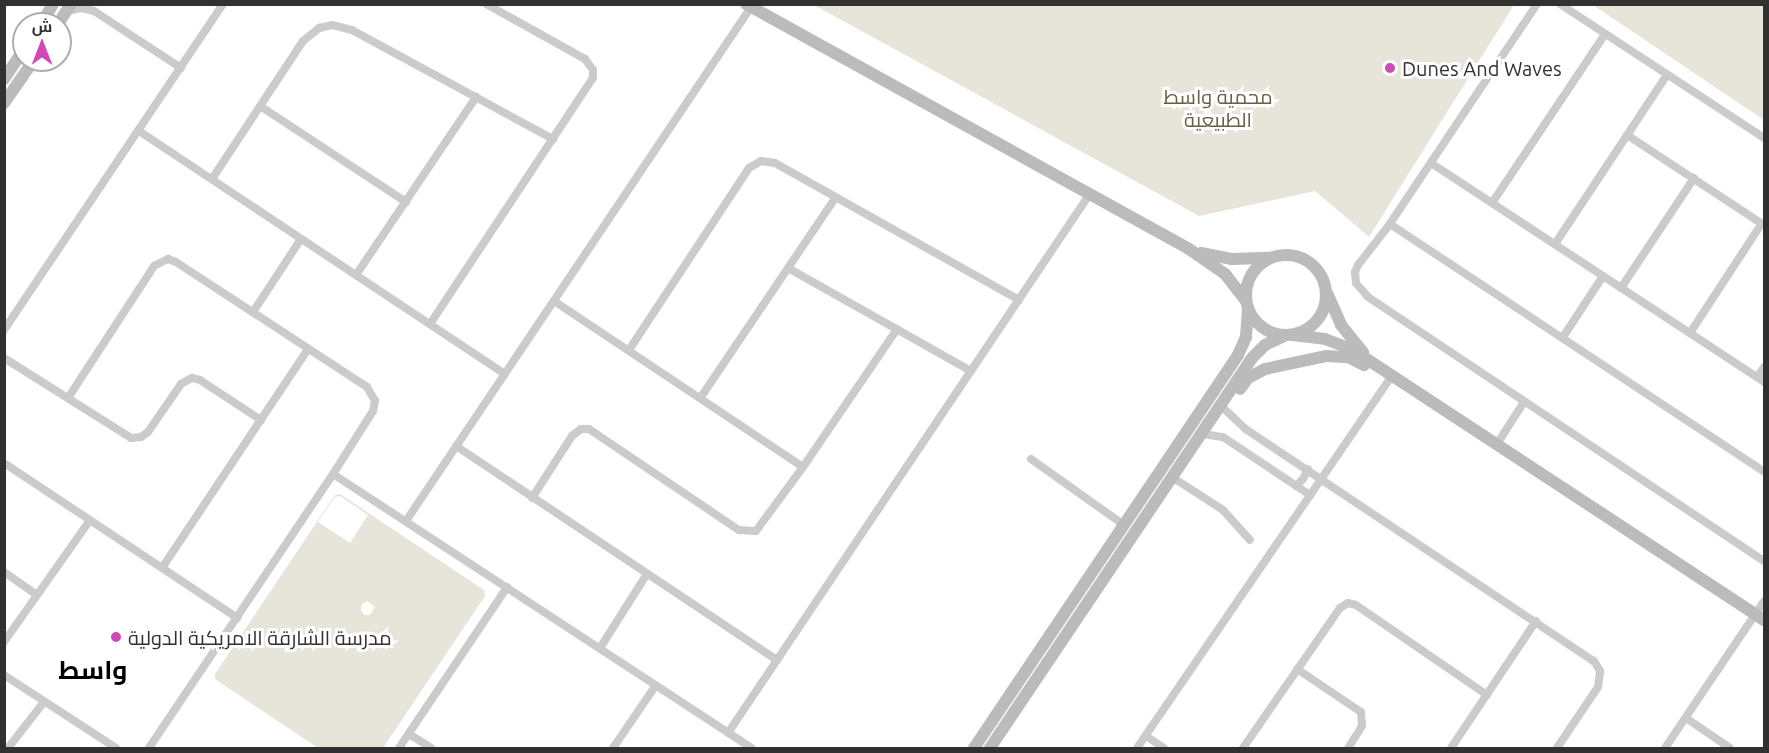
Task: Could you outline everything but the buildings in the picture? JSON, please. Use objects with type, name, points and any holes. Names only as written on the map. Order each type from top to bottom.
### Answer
[{"type":"main road","points":[[749,6],[1189,249],[1225,274],[1263,328],[1288,335],[1340,343],[1391,374],[1760,617]]},
{"type":"main road","points":[[4,103],[26,72]]},
{"type":"main road","points":[[1189,249],[1224,258],[1272,258]]},
{"type":"main road","points":[[974,748],[1241,349],[1247,331],[1248,279],[1262,262],[1286,255],[1306,260],[1320,275],[1346,331],[1374,363]]},
{"type":"main road","points":[[994,746],[1143,518],[1203,434],[1256,353],[1288,335],[1302,332],[1318,319],[1326,301],[1326,291]]},
{"type":"main road","points":[[1223,403],[1235,394],[1248,378],[1260,371],[1326,356],[1348,357],[1378,372],[1391,374]]},
{"type":"main road","points":[[1143,518],[1161,482],[1156,476]]},
{"type":"street","points":[[4,330],[223,4]]},
{"type":"street","points":[[430,324],[592,82],[591,66],[585,59],[486,4]]},
{"type":"street","points":[[1538,4],[1390,224],[1354,272],[1360,290],[1764,561]]},
{"type":"street","points":[[1560,4],[1764,138]]},
{"type":"street","points":[[406,521],[749,6]]},
{"type":"street","points":[[69,8],[92,8],[181,68]]},
{"type":"street","points":[[212,179],[307,36],[319,28],[332,25],[352,30],[553,139]]},
{"type":"street","points":[[1492,203],[1605,34]]},
{"type":"street","points":[[1555,244],[1667,75]]},
{"type":"street","points":[[356,275],[476,97]]},
{"type":"street","points":[[260,106],[406,202]]},
{"type":"street","points":[[139,131],[504,374]]},
{"type":"street","points":[[1627,135],[1763,224],[1690,333]]},
{"type":"street","points":[[629,350],[752,165],[760,161],[770,161],[1019,300]]},
{"type":"street","points":[[1431,163],[1761,380],[1764,367]]},
{"type":"street","points":[[1621,288],[1694,178]]},
{"type":"street","points":[[728,733],[1089,195]]},
{"type":"street","points":[[701,398],[836,197]]},
{"type":"street","points":[[1390,224],[1761,470],[1764,458]]},
{"type":"street","points":[[253,312],[301,239]]},
{"type":"street","points":[[68,398],[154,266],[160,261],[176,262],[253,312],[367,387],[375,401],[373,411],[333,474],[150,748]]},
{"type":"street","points":[[788,268],[971,371]]},
{"type":"street","points":[[1563,337],[1603,276]]},
{"type":"street","points":[[554,301],[803,467]]},
{"type":"street","points":[[532,498],[572,436],[585,429],[592,431],[739,530],[747,533],[756,531],[762,526],[897,329]]},
{"type":"street","points":[[162,568],[308,349]]},
{"type":"street","points":[[4,358],[127,436],[136,438],[148,432],[184,381],[196,379],[261,420]]},
{"type":"street","points":[[1137,748],[1391,374]]},
{"type":"street","points":[[1497,444],[1524,402]]},
{"type":"street","points":[[1223,403],[1247,429],[1594,661],[1600,671],[1598,687],[1557,748]]},
{"type":"street","points":[[1203,434],[1224,437],[1310,495]]},
{"type":"street","points":[[456,446],[777,660]]},
{"type":"street","points":[[1031,459],[1124,525]]},
{"type":"street","points":[[4,463],[237,618]]},
{"type":"street","points":[[1296,486],[1308,469]]},
{"type":"street","points":[[333,474],[751,748]]},
{"type":"street","points":[[1172,477],[1223,510],[1250,540]]},
{"type":"street","points":[[4,642],[90,520]]},
{"type":"street","points":[[4,572],[37,595]]},
{"type":"street","points":[[600,648],[647,574]]},
{"type":"street","points":[[399,748],[507,587]]},
{"type":"street","points":[[1665,748],[1760,617],[1764,602]]},
{"type":"street","points":[[1243,748],[1340,608],[1351,603],[1487,695]]},
{"type":"street","points":[[1451,748],[1536,621]]},
{"type":"street","points":[[1296,669],[1360,712],[1362,726],[1348,748]]},
{"type":"street","points":[[4,675],[116,748]]},
{"type":"street","points":[[613,748],[656,685]]},
{"type":"street","points":[[8,748],[44,702]]},
{"type":"street","points":[[1686,718],[1730,748]]},
{"type":"street","points":[[409,734],[431,748]]},
{"type":"street","points":[[1146,736],[1164,748]]},
{"type":"green space","name":"محمية واسط الطبيعية","points":[[814,5],[1514,5],[1369,237],[1315,191],[1199,216]]},
{"type":"green space","points":[[1593,5],[1764,5],[1764,120]]},
{"type":"green space","points":[[340,494],[484,590],[485,596],[383,748],[318,748],[215,679],[215,674],[335,495]],"holes":[[[340,496],[368,515],[350,543],[318,522],[335,497]],[[367,601],[375,607],[370,615],[364,615],[361,610],[362,604]]]},
{"type":"place","name":"Dunes And Waves","points":[[1390,68]]},
{"type":"place","name":"مدرسة الشارقة الامريكية الدولية","points":[[116,637]]},
{"type":"district","name":"واسط","points":[[93,670]]}]
